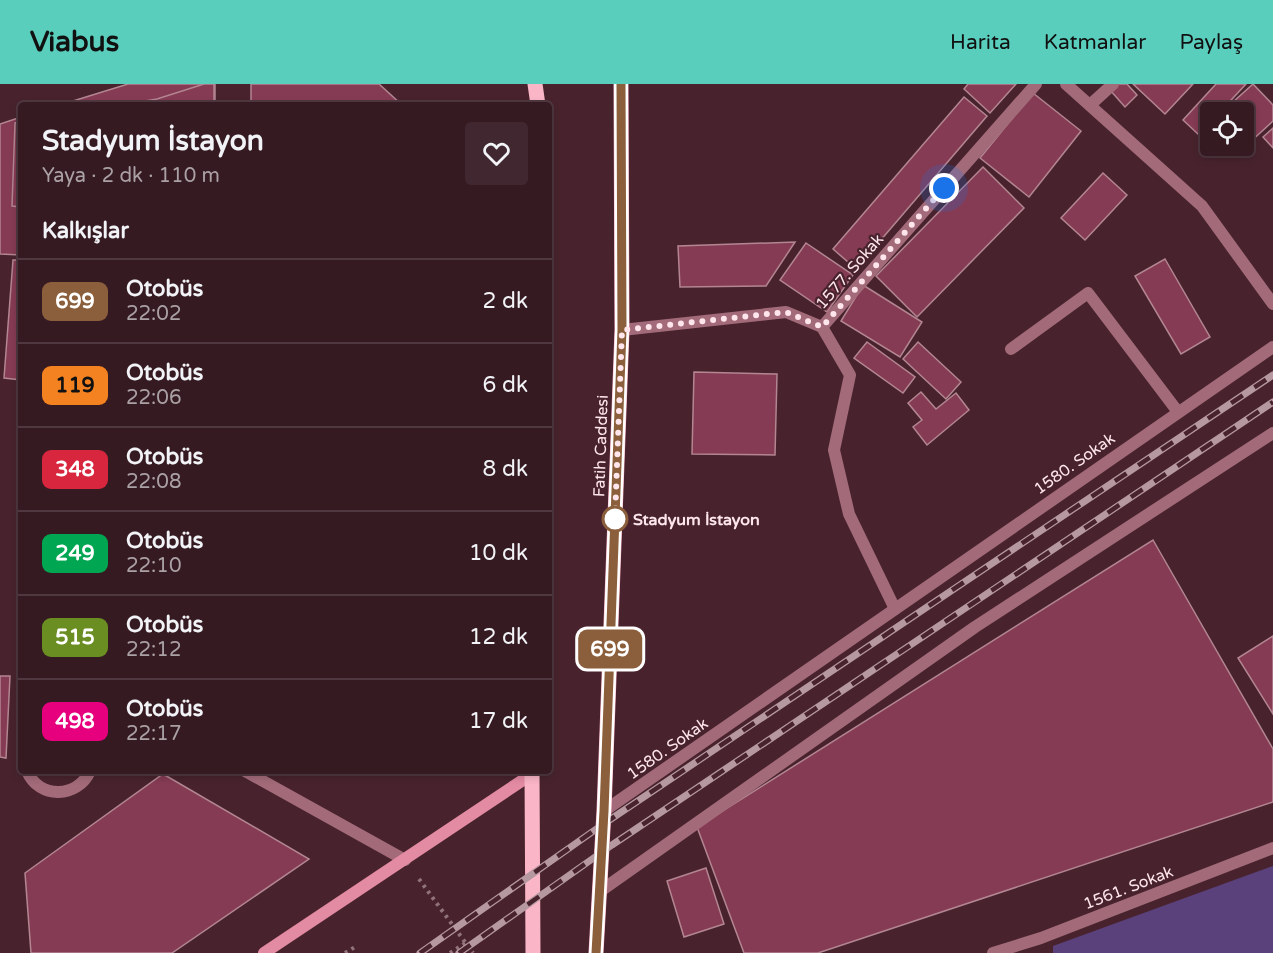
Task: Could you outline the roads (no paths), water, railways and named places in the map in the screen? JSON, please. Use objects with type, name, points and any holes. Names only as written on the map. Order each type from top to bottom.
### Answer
[{"type":"main road","points":[[535,84],[538,102]]},
{"type":"main road","name":"Fatih Caddesi","points":[[596,953],[604,811],[622,330],[621,84]]},
{"type":"main road","points":[[264,953],[531,774]]},
{"type":"main road","points":[[532,774],[533,953]]},
{"type":"street","name":"1577. Sokak","points":[[622,330],[786,312],[822,327],[1035,84]]},
{"type":"street","points":[[1065,84],[1202,206],[1273,304]]},
{"type":"street","points":[[1090,105],[1113,84]]},
{"type":"street","points":[[1011,349],[1088,293],[1178,412]]},
{"type":"street","points":[[822,327],[850,375],[834,450],[849,514],[895,609]]},
{"type":"street","name":"1580. Sokak","points":[[604,811],[1273,346]]},
{"type":"street","points":[[599,892],[975,627],[1273,433]]},
{"type":"street","points":[[29,774],[39,787],[51,792],[64,792],[76,788],[88,774]]},
{"type":"street","points":[[250,774],[405,860]]},
{"type":"street","name":"1561. Sokak","points":[[993,953],[1041,938],[1273,848]]},
{"type":"railway","points":[[420,953],[602,825],[1273,375]]},
{"type":"railway","points":[[459,953],[612,845],[1273,402]]},
{"type":"place","name":"Stadyum İstayon","points":[[615,519]]}]
